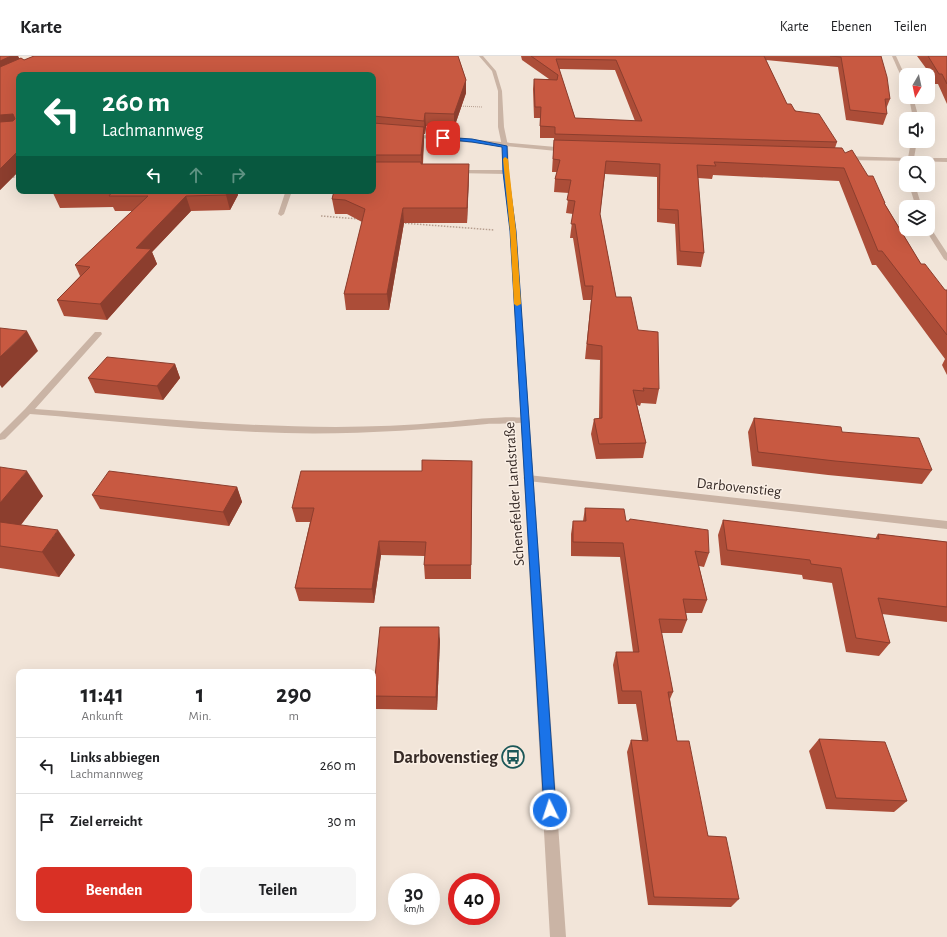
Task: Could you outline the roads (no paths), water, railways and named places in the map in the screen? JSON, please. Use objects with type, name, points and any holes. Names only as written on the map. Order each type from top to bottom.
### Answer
[{"type":"street","name":"Schenefelder Landstraße","points":[[481,56],[494,71],[500,91],[501,127],[505,146],[506,172],[513,231],[558,937]]},
{"type":"street","points":[[894,56],[899,68]]},
{"type":"street","points":[[406,135],[472,141],[505,146],[572,150]]},
{"type":"street","points":[[840,158],[899,161]]},
{"type":"street","points":[[935,160],[947,160]]},
{"type":"street","points":[[452,172],[506,172]]},
{"type":"street","points":[[280,214],[288,194]]},
{"type":"street","points":[[933,236],[947,259]]},
{"type":"street","points":[[1,437],[28,411],[98,334]]},
{"type":"street","points":[[28,411],[257,429],[338,430],[415,428],[501,420],[524,420]]},
{"type":"street","name":"Darbovenstieg","points":[[528,478],[947,525]]},
{"type":"place","name":"Darbovenstieg","points":[[513,757]]}]
